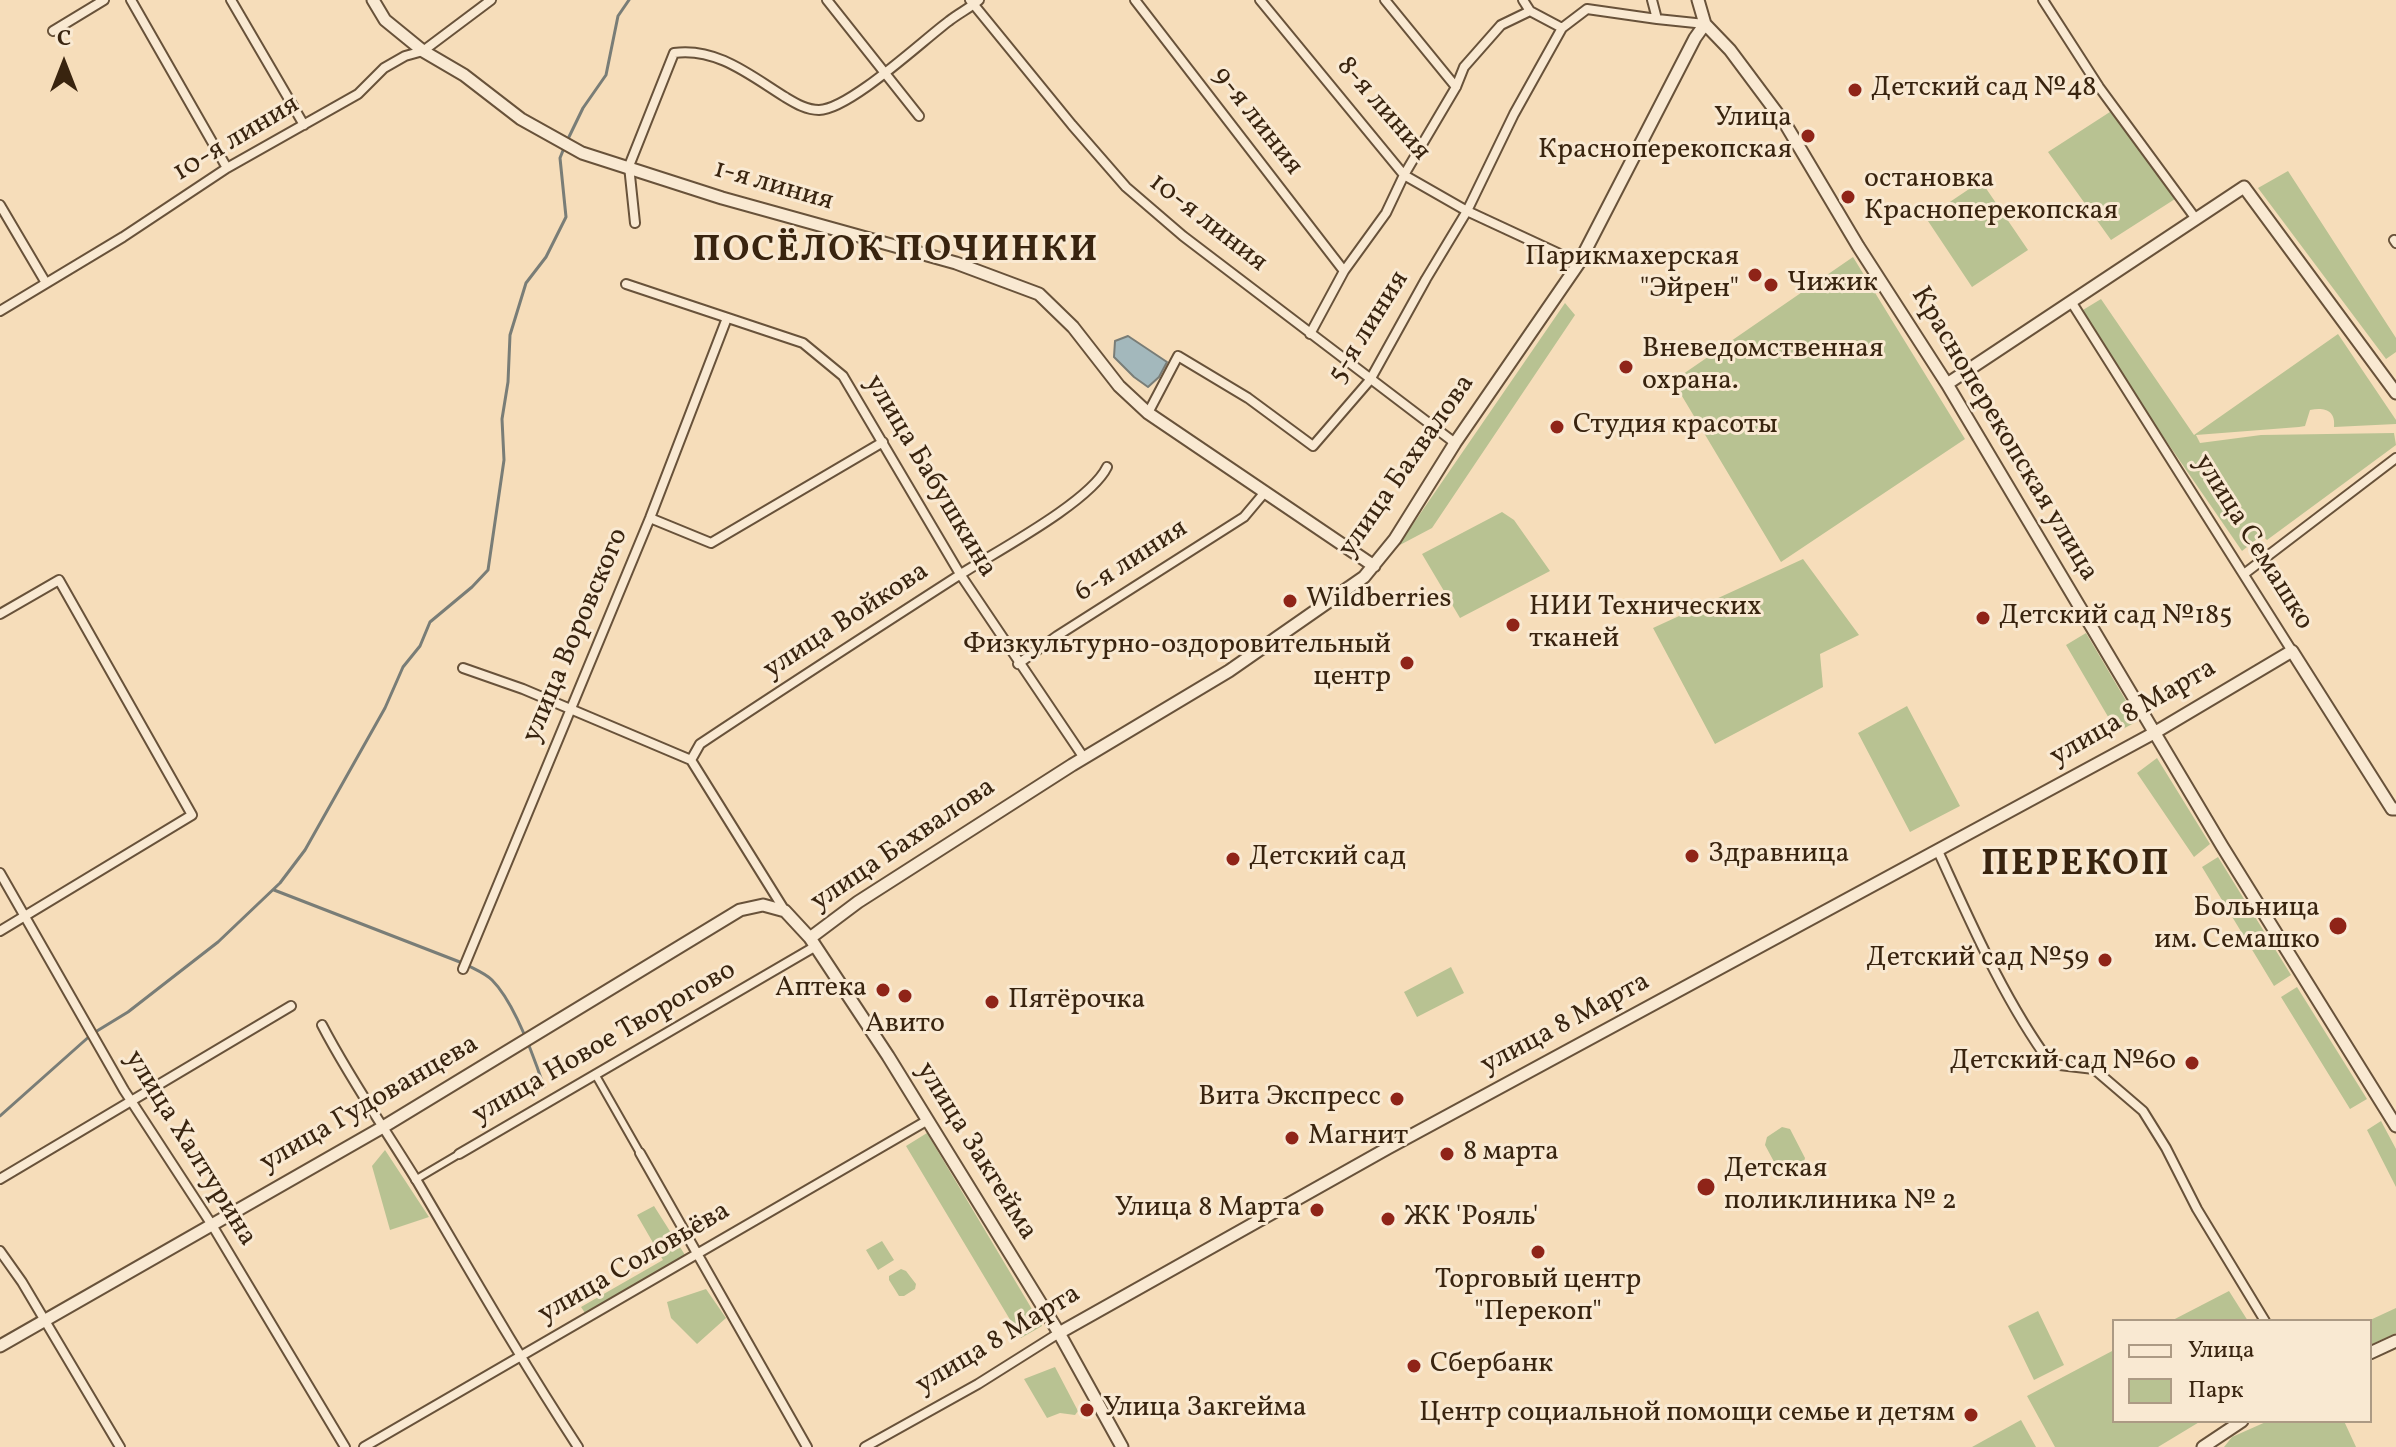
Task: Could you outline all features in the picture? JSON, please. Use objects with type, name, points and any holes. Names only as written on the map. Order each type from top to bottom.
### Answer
[{"type":"street","points":[[53,31],[104,0]]},
{"type":"street","points":[[131,0],[227,168]]},
{"type":"street","points":[[231,0],[304,125]]},
{"type":"street","name":"1-я линия","points":[[373,0],[385,20],[423,51],[464,75],[521,119],[582,153],[722,198],[956,263],[1039,294],[1073,327],[1119,386],[1148,413],[1374,566]]},
{"type":"street","name":"10-я линия","points":[[0,311],[123,237],[227,168],[358,94],[384,68],[405,56],[423,51],[491,0]]},
{"type":"street","points":[[827,0],[919,116]]},
{"type":"street","name":"9-я линия","points":[[1135,0],[1344,271]]},
{"type":"street","name":"8-я линия","points":[[1260,0],[1404,175],[1467,211],[1579,263]]},
{"type":"street","points":[[1385,0],[1456,87]]},
{"type":"street","points":[[1523,0],[1530,11],[1562,28],[1587,9],[1705,24],[1698,0]]},
{"type":"street","points":[[1652,0],[1657,19]]},
{"type":"street","points":[[2043,0],[2099,87],[2196,219]]},
{"type":"street","points":[[635,223],[629,166],[674,53],[688,51],[731,62],[800,106],[819,110],[835,106],[886,72],[975,1]]},
{"type":"street","name":"10-я линия","points":[[975,1],[1072,125],[1126,187],[1183,236],[1455,443]]},
{"type":"street","points":[[1310,334],[1344,271],[1386,213],[1464,67],[1501,25],[1530,11]]},
{"type":"street","name":"улица Бахвалова","points":[[813,942],[858,902],[1084,758],[1229,671],[1353,585],[1374,566],[1579,263],[1705,24]]},
{"type":"street","name":"Красноперекопская улица","points":[[1705,24],[1730,50],[1786,125],[1858,246],[1947,384],[2154,733],[2396,1126]]},
{"type":"street","name":"5-я линия","points":[[1148,413],[1178,356],[1248,398],[1313,446],[1370,380],[1467,211],[1514,114],[1562,28]]},
{"type":"street","points":[[1947,384],[2244,187],[2396,393]]},
{"type":"street","points":[[0,205],[46,283]]},
{"type":"street","name":"улица Бабушкина","points":[[626,284],[803,343],[843,376],[960,574],[1084,758]]},
{"type":"street","name":"улица Семашко","points":[[2072,303],[2394,809]]},
{"type":"street","name":"улица Воровского","points":[[463,969],[650,518],[727,318]]},
{"type":"street","points":[[650,518],[711,543],[883,442]]},
{"type":"street","points":[[2244,574],[2396,458]]},
{"type":"street","name":"улица Войкова","points":[[691,760],[700,744],[960,574],[1014,543],[1077,499],[1101,479],[1107,467]]},
{"type":"street","name":"6-я линия","points":[[1018,664],[1244,517],[1265,492]]},
{"type":"street","points":[[0,614],[59,580],[192,815],[0,931]]},
{"type":"street","name":"улица 8 Марта","points":[[865,1447],[1330,1180],[2154,733],[2292,651]]},
{"type":"street","points":[[463,668],[691,760],[785,911]]},
{"type":"street","points":[[1938,851],[1974,928],[2037,1045],[2051,1064],[2094,1069],[2143,1111],[2197,1209],[2264,1319]]},
{"type":"street","name":"улица Халтурина","points":[[0,873],[131,1101],[212,1225],[345,1447]]},
{"type":"street","name":"улица Гудованцева","points":[[0,1346],[383,1127],[740,910],[763,905],[785,911]]},
{"type":"street","name":"улица Закгейма","points":[[785,911],[813,942],[928,1120],[1059,1333],[1122,1447]]},
{"type":"street","name":"улица Новое Творогово","points":[[415,1180],[813,942]]},
{"type":"street","points":[[0,1179],[291,1006]]},
{"type":"street","points":[[322,1025],[344,1067],[519,1356],[578,1447]]},
{"type":"street","points":[[595,1074],[807,1447]]},
{"type":"street","name":"улица Соловьёва","points":[[364,1447],[928,1120]]},
{"type":"street","points":[[0,1251],[120,1447]]},
{"type":"street","points":[[2372,1352],[2396,1341]]},
{"type":"street","points":[[2203,1447],[2239,1423]]},
{"type":"green space","points":[[2113,110],[2175,199],[2111,240],[2048,152]]},
{"type":"green space","points":[[2288,171],[2396,338],[2396,352],[2386,359],[2258,188]]},
{"type":"green space","points":[[1981,181],[2028,250],[1972,287],[1926,218]]},
{"type":"green space","points":[[1853,257],[1965,439],[1781,562],[1673,381]]},
{"type":"green space","points":[[2101,299],[2194,435],[2338,334],[2396,420],[2396,424],[2334,427],[2331,413],[2315,409],[2310,410],[2305,426],[2196,435],[2200,443],[2261,435],[2394,433],[2396,445],[2267,540],[2262,535],[2242,551],[2078,313]]},
{"type":"green space","points":[[1565,303],[1575,315],[1432,528],[1398,546]]},
{"type":"green space","points":[[1502,512],[1514,520],[1550,571],[1460,618],[1422,554]]},
{"type":"green space","points":[[1803,559],[1859,635],[1820,654],[1823,687],[1715,744],[1653,628]]},
{"type":"green space","points":[[2086,633],[2138,721],[2117,732],[2066,645]]},
{"type":"green space","points":[[1907,706],[1960,806],[1910,832],[1858,733]]},
{"type":"green space","points":[[2157,758],[2210,844],[2194,857],[2137,773]]},
{"type":"green space","points":[[2218,857],[2291,975],[2274,986],[2202,867]]},
{"type":"green space","points":[[1451,967],[1464,993],[1417,1017],[1404,992]]},
{"type":"green space","points":[[2297,987],[2367,1099],[2350,1109],[2281,997]]},
{"type":"green space","points":[[2381,1121],[2396,1149],[2396,1187],[2367,1130]]},
{"type":"green space","points":[[1782,1127],[1790,1129],[1805,1158],[1803,1165],[1786,1173],[1779,1171],[1765,1145],[1767,1137]]},
{"type":"green space","points":[[927,1133],[1042,1326],[1021,1338],[906,1146]]},
{"type":"green space","points":[[385,1150],[429,1217],[390,1230],[372,1166]]},
{"type":"green space","points":[[654,1206],[685,1255],[585,1313],[581,1307],[663,1260],[637,1215]]},
{"type":"green space","points":[[882,1241],[894,1260],[878,1270],[866,1250]]},
{"type":"green space","points":[[901,1269],[916,1284],[915,1289],[904,1296],[899,1296],[889,1280],[889,1276]]},
{"type":"green space","points":[[706,1289],[726,1318],[697,1344],[671,1318],[667,1302]]},
{"type":"green space","points":[[2229,1291],[2247,1319],[2175,1319]]},
{"type":"green space","points":[[2396,1308],[2396,1333],[2372,1344],[2372,1319]]},
{"type":"green space","points":[[2038,1311],[2064,1365],[2034,1380],[2008,1326]]},
{"type":"green space","points":[[2112,1351],[2112,1423],[2198,1423],[2158,1447],[2055,1447],[2027,1396]]},
{"type":"green space","points":[[1055,1367],[1078,1411],[1075,1415],[1060,1413],[1047,1418],[1024,1379]]},
{"type":"green space","points":[[2021,1420],[2036,1447],[1972,1447]]},
{"type":"green space","points":[[2264,1423],[2345,1423],[2356,1447],[2224,1447],[2232,1437]]},
{"type":"shaded area","points":[[1128,336],[1167,362],[1159,377],[1148,387],[1114,357],[1115,341]]},
{"type":"waterway","points":[[567,141],[583,108],[606,75],[618,16],[629,0]]},
{"type":"waterway","points":[[0,1116],[92,1034],[128,1012],[218,942],[280,883],[305,850],[385,708],[403,667],[420,646],[430,622],[488,570],[504,460],[502,419],[508,382],[510,335],[526,283],[546,257],[566,217],[560,158],[564,148]]},
{"type":"waterway","points":[[274,890],[483,973],[508,1002],[544,1087]]},
{"type":"place","name":"Детский сад №48","points":[[1855,90]]},
{"type":"place","name":"Улица Красноперекопская","points":[[1808,136]]},
{"type":"place","name":"остановка Красноперекопская","points":[[1848,197]]},
{"type":"place","name":"Парикмахерская \"Эйрен\"","points":[[1755,275]]},
{"type":"place","name":"Чижик","points":[[1771,285]]},
{"type":"place","name":"Вневедомственная охрана.","points":[[1626,367]]},
{"type":"place","name":"Студия красоты","points":[[1557,427]]},
{"type":"place","name":"Wildberries","points":[[1290,601]]},
{"type":"place","name":"Детский сад №185","points":[[1983,618]]},
{"type":"place","name":"НИИ Технических тканей","points":[[1513,625]]},
{"type":"place","name":"Физкультурно-оздоровительный центр","points":[[1407,663]]},
{"type":"place","name":"Здравница","points":[[1692,856]]},
{"type":"place","name":"Детский сад","points":[[1233,859]]},
{"type":"place","name":"Больница им. Семашко","points":[[2338,926]]},
{"type":"place","name":"Детский сад №59","points":[[2105,960]]},
{"type":"place","name":"Аптека","points":[[883,990]]},
{"type":"place","name":"Авито","points":[[905,996]]},
{"type":"place","name":"Пятёрочка","points":[[992,1002]]},
{"type":"place","name":"Детский сад №60","points":[[2192,1063]]},
{"type":"place","name":"Вита Экспресс","points":[[1397,1099]]},
{"type":"place","name":"Магнит","points":[[1292,1138]]},
{"type":"place","name":"8 марта","points":[[1447,1154]]},
{"type":"place","name":"Детская поликлиника № 2","points":[[1706,1187]]},
{"type":"place","name":"Улица 8 Марта","points":[[1317,1210]]},
{"type":"place","name":"ЖК 'Рояль'","points":[[1388,1219]]},
{"type":"place","name":"Торговый центр \"Перекоп\"","points":[[1538,1252]]},
{"type":"place","name":"Сбербанк","points":[[1414,1366]]},
{"type":"place","name":"Улица Закгейма","points":[[1087,1410]]},
{"type":"place","name":"Центр социальной помощи семье и детям","points":[[1971,1415]]},
{"type":"district","name":"ПОСЁЛОК ПОЧИНКИ","points":[[896,253]]},
{"type":"district","name":"ПЕРЕКОП","points":[[2076,867]]}]
